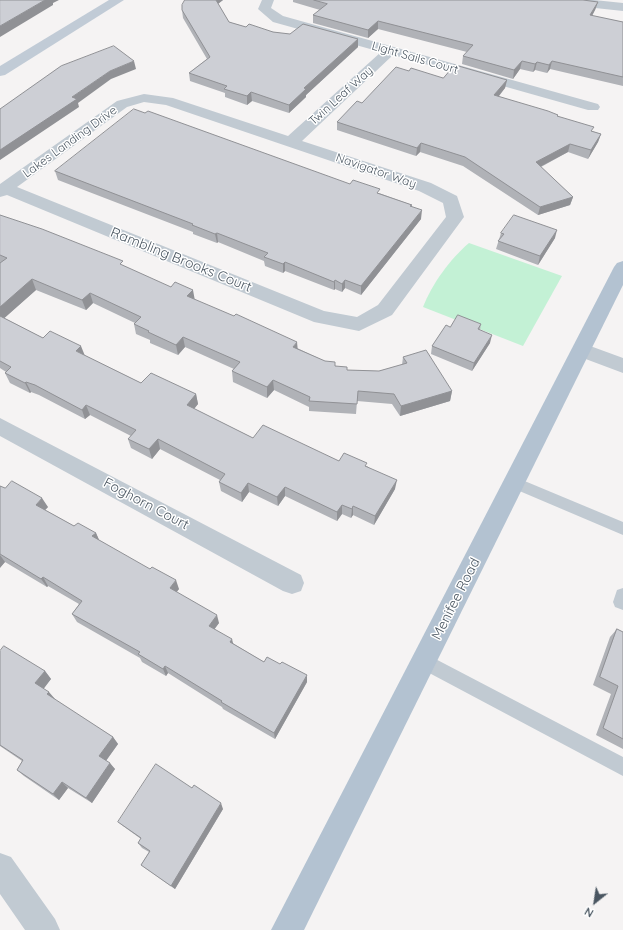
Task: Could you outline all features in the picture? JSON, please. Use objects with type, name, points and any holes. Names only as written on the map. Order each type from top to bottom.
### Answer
[{"type":"main road","name":"Menifee Road","points":[[287,930],[515,483],[623,267]]},
{"type":"street","points":[[0,72],[118,0]]},
{"type":"street","points":[[558,0],[623,7]]},
{"type":"street","name":"Light Sails Court","points":[[266,5],[278,19],[593,107]]},
{"type":"street","name":"Twin Leaf Way","points":[[291,142],[390,51]]},
{"type":"street","name":"Navigator Way","points":[[144,98],[168,101],[425,187],[451,200],[455,218],[385,310],[359,324]]},
{"type":"street","name":"Lakes Landing Drive","points":[[3,190],[122,104],[144,98]]},
{"type":"street","name":"Rambling Brooks Court","points":[[3,190],[321,317],[359,324]]},
{"type":"street","points":[[582,350],[623,366]]},
{"type":"street","name":"Foghorn Court","points":[[0,426],[292,583]]},
{"type":"street","points":[[0,868],[44,930]]},
{"type":"lane","points":[[515,483],[623,529]]},
{"type":"lane","points":[[623,595],[621,602],[623,603]]},
{"type":"lane","points":[[424,661],[623,767]]},
{"type":"green space","points":[[469,243],[562,276],[523,346],[423,307],[442,272]]},
{"type":"building","points":[[0,0],[45,0],[0,26]]},
{"type":"building","points":[[185,0],[216,0],[229,22],[246,27],[249,24],[273,32],[290,34],[303,24],[358,39],[304,88],[306,89],[289,105],[251,92],[247,96],[224,89],[227,86],[189,73],[210,57],[182,10],[182,5]]},
{"type":"building","points":[[314,0],[583,0],[598,2],[590,15],[623,22],[623,77],[552,61],[549,65],[537,62],[535,64],[522,61],[514,70],[463,56],[473,45],[378,21],[368,30],[313,15],[327,4]]},
{"type":"building","points":[[114,46],[134,61],[110,71],[72,97],[77,99],[0,150],[0,109],[61,66]]},
{"type":"building","points":[[455,65],[507,80],[494,95],[548,111],[558,115],[557,116],[594,127],[591,131],[601,134],[591,150],[570,144],[536,162],[573,197],[540,207],[465,157],[421,143],[417,148],[337,122],[357,101],[362,103],[396,67],[409,71],[411,68],[443,78]]},
{"type":"building","points":[[134,109],[145,113],[148,111],[350,184],[353,180],[380,189],[377,193],[422,210],[361,286],[345,280],[342,284],[335,280],[334,282],[285,262],[283,264],[264,257],[268,253],[217,233],[215,234],[192,225],[193,224],[55,171]]},
{"type":"building","points":[[0,215],[42,229],[123,261],[120,264],[171,287],[175,282],[193,290],[187,296],[234,316],[236,314],[297,342],[293,347],[325,361],[335,362],[335,366],[347,367],[347,370],[379,371],[407,363],[403,357],[426,350],[452,391],[401,406],[394,394],[358,391],[357,404],[309,401],[310,397],[273,380],[267,387],[232,371],[240,362],[183,337],[176,345],[148,332],[149,331],[134,324],[141,317],[90,293],[82,300],[32,279],[0,307],[0,263],[7,258],[0,255]]},
{"type":"building","points":[[514,215],[557,230],[540,256],[498,241],[504,234],[501,233]]},
{"type":"building","points":[[458,315],[481,324],[478,329],[492,335],[474,363],[432,346],[446,325],[450,327]]},
{"type":"building","points":[[0,316],[43,338],[50,331],[81,346],[76,351],[141,383],[151,373],[196,394],[187,405],[253,438],[263,425],[339,461],[344,453],[367,463],[365,466],[397,480],[375,516],[353,506],[352,509],[342,505],[337,512],[285,487],[277,497],[248,483],[241,493],[219,482],[225,474],[158,439],[149,449],[128,439],[136,430],[86,405],[82,410],[35,385],[25,383],[5,373],[11,367],[0,361]]},
{"type":"building","points":[[12,481],[42,498],[36,505],[74,526],[78,523],[96,533],[92,536],[150,569],[152,567],[176,580],[170,588],[217,615],[209,626],[232,639],[230,642],[264,662],[267,657],[280,664],[282,662],[307,675],[274,733],[221,702],[222,701],[165,666],[163,669],[138,654],[140,652],[72,614],[82,601],[43,577],[41,579],[0,554],[0,486],[5,488]]},
{"type":"building","points":[[617,629],[623,632],[623,739],[603,728],[618,686],[600,677]]},
{"type":"building","points":[[4,646],[45,671],[35,683],[49,692],[47,694],[113,737],[99,756],[110,763],[86,798],[62,782],[53,794],[17,770],[23,760],[0,745],[0,651]]},
{"type":"building","points":[[156,764],[192,788],[194,785],[221,803],[171,886],[141,865],[150,851],[138,843],[141,838],[118,822]]}]
